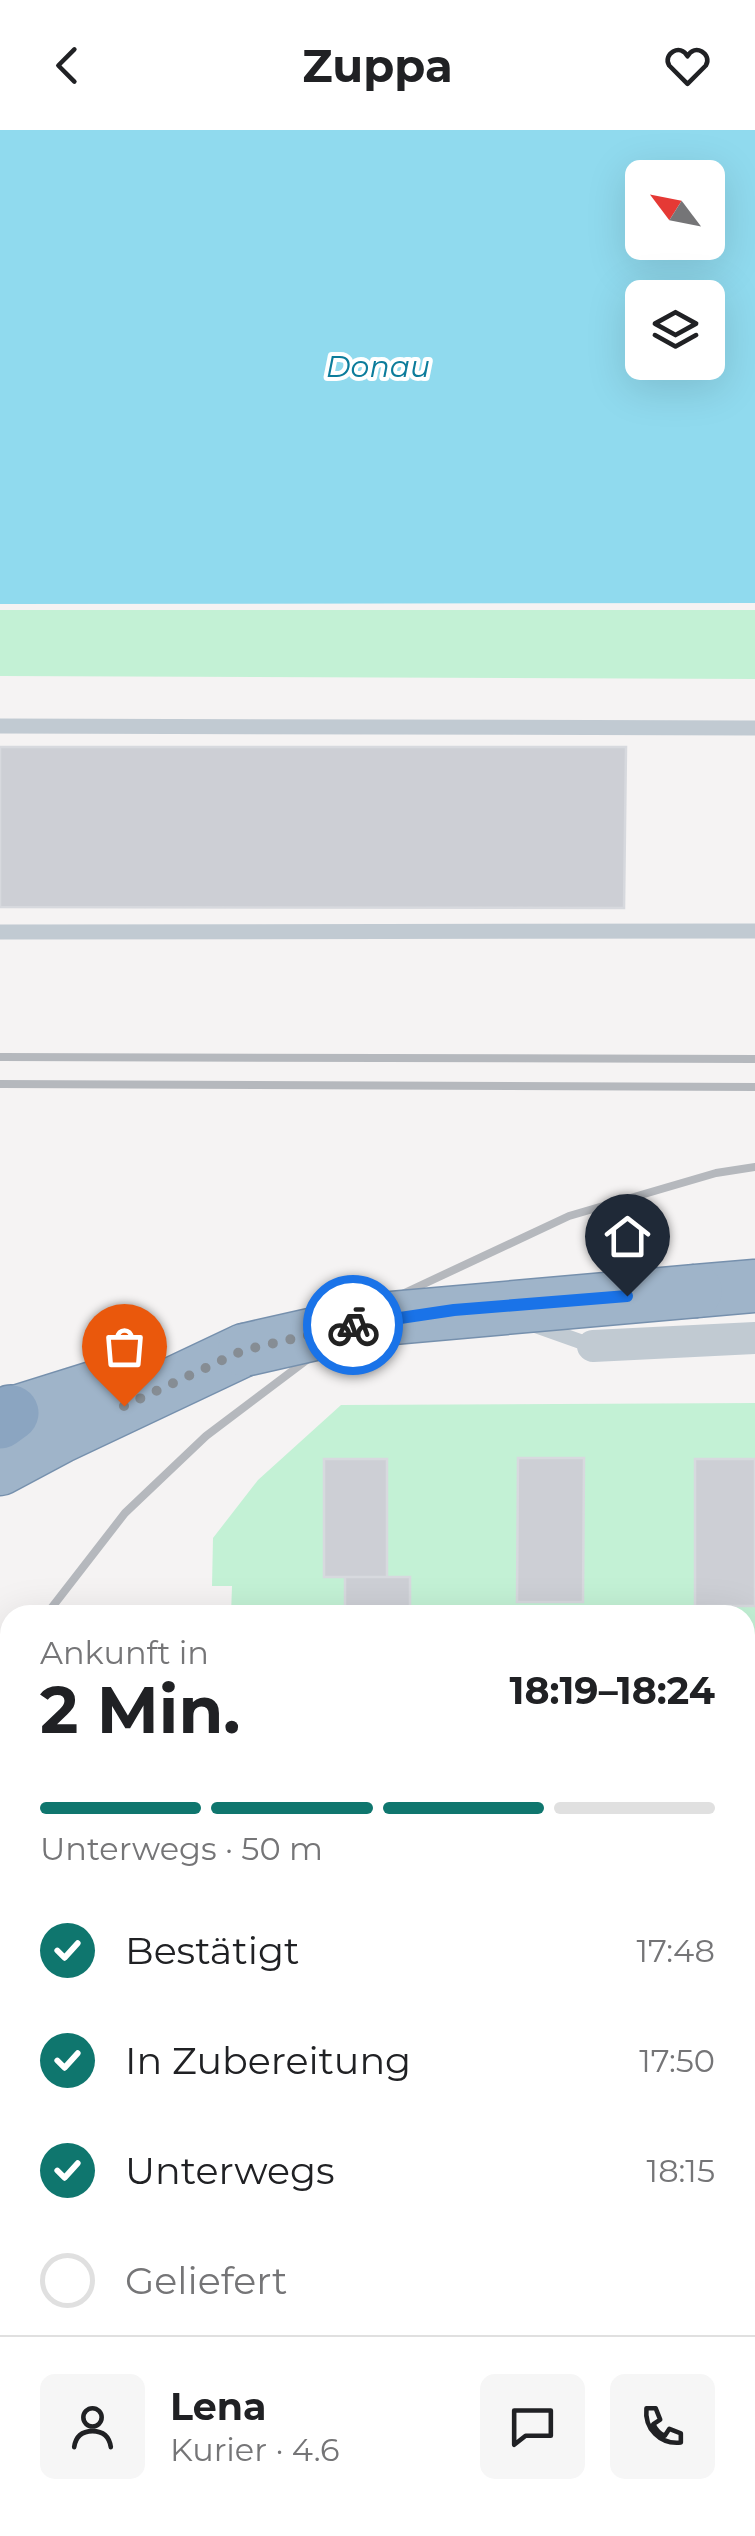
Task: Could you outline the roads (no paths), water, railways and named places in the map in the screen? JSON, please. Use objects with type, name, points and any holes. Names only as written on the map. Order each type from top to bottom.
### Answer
[{"type":"highway","points":[[4,1417],[76,1390],[381,1319],[755,1286]]},
{"type":"highway","points":[[0,1469],[244,1350]]},
{"type":"street","points":[[592,1346],[755,1338]]},
{"type":"lane","points":[[0,726],[755,728]]},
{"type":"lane","points":[[0,932],[755,931]]},
{"type":"lane","points":[[453,1298],[592,1346]]},
{"type":"water","name":"Donau","points":[[0,130],[755,130],[755,603],[0,604]]},
{"type":"railway","points":[[0,1057],[755,1059]]},
{"type":"railway","points":[[0,1084],[755,1087]]},
{"type":"railway","points":[[54,1605],[125,1513],[206,1436],[381,1304],[569,1216],[716,1173],[755,1167]]}]
